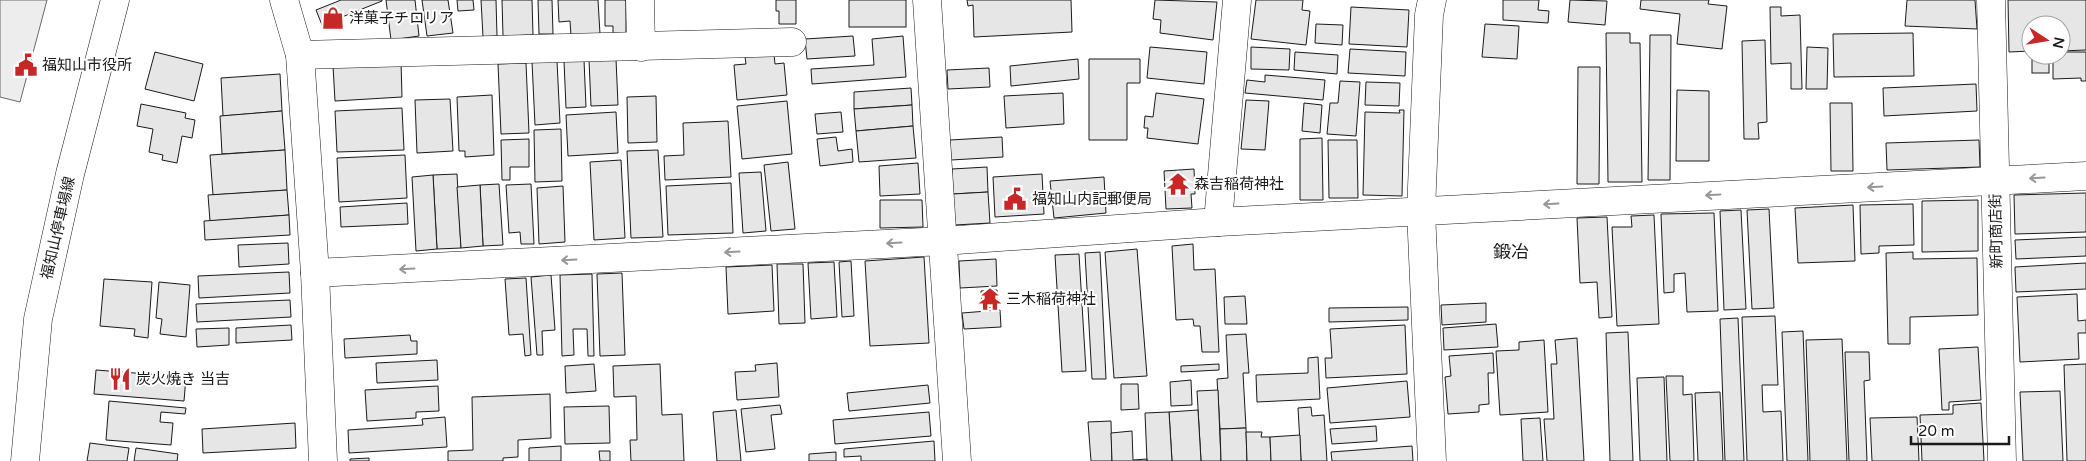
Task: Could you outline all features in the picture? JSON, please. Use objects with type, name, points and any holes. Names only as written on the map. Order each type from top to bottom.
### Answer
[{"type":"street","name":"福知山停車場線","points":[[25,461],[38,319],[70,174],[115,0]]},
{"type":"street","points":[[284,0],[300,55],[315,273],[324,461]]},
{"type":"street","points":[[640,0],[641,47]]},
{"type":"street","points":[[927,0],[957,461]]},
{"type":"street","points":[[1218,222],[1237,0]]},
{"type":"street","points":[[1432,0],[1429,15],[1421,211],[1432,461]]},
{"type":"street","name":"新町商店街","points":[[1991,0],[2002,461]]},
{"type":"street","points":[[300,55],[792,42]]},
{"type":"street","points":[[315,273],[942,241],[1218,222],[2086,176]]},
{"type":"shaded area","points":[[0,0],[47,0],[20,102],[0,97]]},
{"type":"building","points":[[341,0],[382,1],[322,25],[316,10]]},
{"type":"building","points":[[386,0],[415,0],[419,36],[391,40]]},
{"type":"building","points":[[422,0],[448,0],[453,33],[427,36]]},
{"type":"building","points":[[457,0],[473,0],[474,10],[458,11]]},
{"type":"building","points":[[481,0],[496,0],[497,36],[483,37]]},
{"type":"building","points":[[502,0],[532,0],[533,35],[503,36]]},
{"type":"building","points":[[538,0],[552,0],[553,34],[539,34]]},
{"type":"building","points":[[558,0],[598,0],[600,34],[571,36],[570,21],[559,22]]},
{"type":"building","points":[[605,0],[626,0],[626,33],[613,33],[613,26],[605,26]]},
{"type":"building","points":[[776,0],[796,0],[796,24],[779,24],[779,11],[776,11]]},
{"type":"building","points":[[849,0],[906,0],[906,27],[849,27]]},
{"type":"building","points":[[967,0],[1071,0],[1072,32],[974,37],[973,5],[968,6]]},
{"type":"building","points":[[1155,0],[1217,2],[1213,40],[1160,33],[1161,20],[1153,19]]},
{"type":"building","points":[[1256,0],[1303,0],[1302,10],[1310,11],[1306,45],[1251,39]]},
{"type":"building","points":[[1503,0],[1539,0],[1538,10],[1549,11],[1548,23],[1503,20]]},
{"type":"building","points":[[1570,0],[1607,1],[1605,25],[1568,22]]},
{"type":"building","points":[[1641,0],[1709,0],[1708,4],[1727,6],[1722,49],[1677,44],[1680,14],[1640,9]]},
{"type":"building","points":[[1907,0],[1975,0],[1977,29],[1905,26]]},
{"type":"building","points":[[2008,0],[2086,0],[2086,50],[2071,51],[2071,15],[2021,15],[2021,51],[2009,52]]},
{"type":"building","points":[[1351,7],[1409,10],[1407,47],[1349,44]]},
{"type":"building","points":[[1770,7],[1781,7],[1781,16],[1800,15],[1802,89],[1791,89],[1791,63],[1771,64]]},
{"type":"building","points":[[1316,24],[1343,25],[1342,45],[1315,43]]},
{"type":"building","points":[[1485,24],[1519,26],[1517,59],[1482,57]]},
{"type":"building","points":[[1606,33],[1630,33],[1630,43],[1640,43],[1642,182],[1608,182]]},
{"type":"building","points":[[1913,33],[1914,76],[1834,77],[1833,34]]},
{"type":"building","points":[[1650,35],[1671,35],[1670,180],[1648,180]]},
{"type":"building","points":[[853,36],[855,56],[807,59],[805,39]]},
{"type":"building","points":[[903,36],[906,77],[812,84],[811,69],[874,65],[872,39]]},
{"type":"building","points":[[1765,40],[1767,122],[1758,123],[1759,139],[1744,139],[1742,41]]},
{"type":"building","points":[[1150,47],[1207,52],[1204,84],[1147,78]]},
{"type":"building","points":[[1251,47],[1290,49],[1289,70],[1251,69]]},
{"type":"building","points":[[1807,47],[1828,48],[1827,89],[1806,89]]},
{"type":"building","points":[[1350,49],[1406,52],[1405,76],[1348,73]]},
{"type":"building","points":[[155,52],[203,64],[194,101],[145,89]]},
{"type":"building","points":[[1295,52],[1338,55],[1337,74],[1294,70]]},
{"type":"building","points":[[2071,52],[2086,52],[2086,81],[2081,81],[2081,78],[2053,79],[2053,65],[2071,65]]},
{"type":"building","points":[[774,54],[775,64],[784,63],[787,95],[737,100],[734,65],[746,64],[745,57]]},
{"type":"building","points":[[616,59],[618,105],[591,106],[589,60]]},
{"type":"building","points":[[1078,59],[1079,79],[1011,86],[1010,66]]},
{"type":"building","points":[[1089,59],[1140,59],[1140,83],[1127,83],[1127,140],[1089,140]]},
{"type":"building","points":[[584,60],[586,107],[566,108],[564,61]]},
{"type":"building","points":[[557,61],[560,123],[535,125],[532,62]]},
{"type":"building","points":[[401,62],[402,97],[335,101],[333,66]]},
{"type":"building","points":[[526,63],[529,133],[501,134],[498,64]]},
{"type":"building","points":[[2032,65],[2049,65],[2049,73],[2032,73]]},
{"type":"building","points":[[1578,67],[1600,67],[1599,184],[1577,184]]},
{"type":"building","points":[[989,68],[990,87],[948,89],[947,70]]},
{"type":"building","points":[[280,74],[282,111],[223,116],[221,78]]},
{"type":"building","points":[[1265,75],[1325,80],[1323,100],[1245,93],[1247,80],[1265,82]]},
{"type":"building","points":[[1340,81],[1360,82],[1356,136],[1327,134],[1330,103],[1338,103]]},
{"type":"building","points":[[1366,82],[1400,83],[1399,106],[1365,105]]},
{"type":"building","points":[[1976,84],[1977,111],[1884,116],[1883,88]]},
{"type":"building","points":[[911,88],[912,105],[854,109],[854,92]]},
{"type":"building","points":[[1677,90],[1709,91],[1709,161],[1676,161]]},
{"type":"building","points":[[1063,93],[1064,124],[1006,128],[1004,96]]},
{"type":"building","points":[[1156,93],[1204,99],[1198,144],[1147,138],[1148,128],[1144,128],[1145,116],[1153,117]]},
{"type":"building","points":[[492,95],[494,155],[465,157],[465,151],[459,151],[457,97]]},
{"type":"building","points":[[656,96],[657,142],[628,143],[627,97]]},
{"type":"building","points":[[450,99],[453,151],[417,153],[415,100]]},
{"type":"building","points":[[1246,100],[1269,101],[1265,150],[1241,149]]},
{"type":"building","points":[[787,101],[792,154],[742,159],[737,106]]},
{"type":"building","points":[[1304,103],[1322,105],[1320,133],[1302,131]]},
{"type":"building","points":[[1830,103],[1852,103],[1853,171],[1831,171]]},
{"type":"building","points":[[141,104],[186,113],[185,118],[195,120],[192,138],[182,136],[177,163],[162,160],[163,155],[149,152],[153,129],[137,126]]},
{"type":"building","points":[[912,105],[913,126],[856,131],[854,109]]},
{"type":"building","points":[[402,108],[404,150],[337,152],[335,111]]},
{"type":"building","points":[[1399,110],[1404,110],[1402,196],[1363,195],[1365,112],[1400,113]]},
{"type":"building","points":[[282,111],[285,150],[222,154],[220,116]]},
{"type":"building","points":[[616,112],[618,153],[568,156],[566,115]]},
{"type":"building","points":[[841,112],[843,132],[817,134],[815,114]]},
{"type":"building","points":[[728,121],[731,177],[665,180],[664,156],[684,155],[683,123]]},
{"type":"building","points":[[913,126],[916,158],[859,162],[856,131]]},
{"type":"building","points":[[561,129],[562,181],[535,182],[534,130]]},
{"type":"building","points":[[836,137],[838,151],[852,149],[853,162],[820,166],[817,139]]},
{"type":"building","points":[[1002,137],[1003,157],[951,160],[950,140]]},
{"type":"building","points":[[1322,138],[1323,200],[1300,200],[1300,139]]},
{"type":"building","points":[[529,139],[529,167],[510,167],[510,180],[502,180],[501,140]]},
{"type":"building","points":[[1328,140],[1357,140],[1358,198],[1329,198]]},
{"type":"building","points":[[1979,140],[1980,167],[1887,170],[1886,143]]},
{"type":"building","points":[[285,150],[287,190],[213,195],[210,155]]},
{"type":"building","points":[[658,150],[663,237],[631,238],[627,151]]},
{"type":"building","points":[[405,155],[407,198],[339,202],[337,158]]},
{"type":"building","points":[[621,160],[625,238],[594,240],[590,162]]},
{"type":"building","points":[[788,162],[795,229],[771,231],[764,165]]},
{"type":"building","points":[[918,163],[920,194],[880,196],[879,166]]},
{"type":"building","points":[[987,167],[988,192],[953,194],[952,169]]},
{"type":"building","points":[[1194,169],[1195,194],[1191,194],[1192,208],[1166,209],[1164,171]]},
{"type":"building","points":[[761,172],[766,231],[743,233],[739,173]]},
{"type":"building","points":[[457,174],[461,248],[437,249],[433,175]]},
{"type":"building","points":[[1042,174],[1044,214],[995,217],[993,177]]},
{"type":"building","points":[[433,175],[437,249],[416,251],[412,177]]},
{"type":"building","points":[[1104,177],[1106,213],[1054,218],[1050,181]]},
{"type":"building","points":[[731,183],[733,233],[668,235],[666,186]]},
{"type":"building","points":[[499,184],[503,245],[483,246],[480,185]]},
{"type":"building","points":[[531,184],[534,244],[521,244],[520,232],[509,233],[506,185]]},
{"type":"building","points":[[480,185],[483,246],[461,248],[457,187]]},
{"type":"building","points":[[563,186],[565,242],[539,244],[537,188]]},
{"type":"building","points":[[287,190],[289,215],[210,221],[208,195]]},
{"type":"building","points":[[988,192],[990,223],[955,225],[953,194]]},
{"type":"building","points":[[2086,193],[2086,232],[2015,234],[2014,195]]},
{"type":"building","points":[[880,200],[922,200],[923,227],[880,228]]},
{"type":"building","points":[[1978,200],[1978,251],[1922,252],[1922,201]]},
{"type":"building","points":[[407,203],[408,224],[341,227],[340,207]]},
{"type":"building","points":[[1913,204],[1914,245],[1879,246],[1879,253],[1861,254],[1860,205]]},
{"type":"building","points":[[1853,205],[1855,261],[1798,263],[1795,208]]},
{"type":"building","points":[[1769,209],[1774,308],[1752,309],[1747,210]]},
{"type":"building","points":[[1741,210],[1746,309],[1724,310],[1720,211]]},
{"type":"building","points":[[1714,213],[1718,311],[1687,312],[1685,273],[1674,274],[1674,292],[1664,293],[1661,214]]},
{"type":"building","points":[[289,215],[290,235],[205,240],[204,221]]},
{"type":"building","points":[[1654,215],[1659,324],[1617,326],[1612,227],[1632,227],[1631,216]]},
{"type":"building","points":[[1607,217],[1612,317],[1599,318],[1597,282],[1580,283],[1577,218]]},
{"type":"building","points":[[2086,237],[2086,256],[2016,259],[2015,240]]},
{"type":"building","points":[[288,243],[289,264],[239,267],[238,245]]},
{"type":"building","points":[[1193,244],[1194,270],[1215,269],[1219,352],[1202,352],[1200,326],[1194,326],[1193,319],[1176,320],[1172,246]]},
{"type":"building","points":[[1137,249],[1147,376],[1114,378],[1105,252]]},
{"type":"building","points":[[1100,252],[1106,379],[1092,379],[1085,253]]},
{"type":"building","points":[[1913,252],[1913,259],[1977,258],[1978,315],[1910,317],[1910,344],[1888,344],[1886,253]]},
{"type":"building","points":[[1079,254],[1086,371],[1062,372],[1055,255]]},
{"type":"building","points":[[924,257],[929,343],[870,346],[865,261]]},
{"type":"building","points":[[996,259],[997,286],[960,288],[959,261]]},
{"type":"building","points":[[851,261],[854,316],[842,317],[839,262]]},
{"type":"building","points":[[834,262],[837,317],[811,319],[808,263]]},
{"type":"building","points":[[2086,263],[2086,289],[2016,292],[2015,267]]},
{"type":"building","points":[[777,264],[803,264],[805,323],[779,324]]},
{"type":"building","points":[[772,265],[774,311],[728,314],[726,267]]},
{"type":"building","points":[[289,272],[290,293],[199,298],[198,276]]},
{"type":"building","points":[[622,273],[625,355],[600,356],[597,274]]},
{"type":"building","points":[[592,274],[594,356],[588,356],[587,329],[573,329],[574,355],[562,356],[560,275]]},
{"type":"building","points":[[551,275],[555,330],[542,331],[543,355],[537,355],[531,277]]},
{"type":"building","points":[[526,278],[531,355],[525,356],[523,334],[509,335],[505,279]]},
{"type":"building","points":[[104,279],[152,282],[148,338],[134,336],[135,329],[100,326]]},
{"type":"building","points":[[159,282],[190,285],[186,337],[160,334],[162,319],[156,318]]},
{"type":"building","name":"三木稲荷神社","points":[[997,290],[998,307],[982,308],[981,291]]},
{"type":"building","points":[[2077,294],[2078,321],[2086,320],[2086,333],[2078,333],[2079,359],[2020,362],[2017,297]]},
{"type":"building","points":[[1245,296],[1247,324],[1225,324],[1224,297]]},
{"type":"building","points":[[290,300],[291,317],[197,322],[196,304]]},
{"type":"building","points":[[1486,303],[1486,322],[1442,325],[1441,305]]},
{"type":"building","points":[[1408,307],[1408,320],[1329,322],[1329,308]]},
{"type":"building","points":[[1000,310],[1001,327],[964,329],[962,313]]},
{"type":"building","points":[[1775,316],[1778,385],[1762,385],[1763,412],[1781,411],[1783,461],[1747,461],[1742,317]]},
{"type":"building","points":[[1738,318],[1744,461],[1725,461],[1720,319]]},
{"type":"building","points":[[1496,324],[1498,347],[1444,350],[1443,328]]},
{"type":"building","points":[[291,325],[292,340],[236,343],[236,328]]},
{"type":"building","points":[[1405,325],[1407,374],[1326,378],[1325,358],[1332,358],[1330,329]]},
{"type":"building","points":[[229,328],[229,345],[197,347],[196,329]]},
{"type":"building","points":[[1803,331],[1808,461],[1787,461],[1782,332]]},
{"type":"building","points":[[1628,332],[1633,461],[1610,461],[1606,333]]},
{"type":"building","points":[[1246,334],[1249,373],[1243,373],[1246,428],[1220,429],[1217,379],[1228,378],[1226,335]]},
{"type":"building","points":[[410,335],[411,341],[417,341],[417,354],[345,358],[344,339]]},
{"type":"building","points":[[1577,338],[1584,461],[1547,461],[1544,419],[1554,419],[1551,364],[1557,364],[1555,340]]},
{"type":"building","points":[[1842,339],[1847,461],[1810,461],[1806,340]]},
{"type":"building","points":[[1544,340],[1548,412],[1500,415],[1496,351],[1519,350],[1519,342]]},
{"type":"building","points":[[1978,347],[1981,400],[1949,402],[1949,410],[1942,410],[1939,349]]},
{"type":"building","points":[[1845,352],[1869,352],[1870,380],[1864,381],[1867,461],[1849,461]]},
{"type":"building","points":[[1493,353],[1494,373],[1488,373],[1489,404],[1479,405],[1479,412],[1448,414],[1445,377],[1451,376],[1449,356]]},
{"type":"building","points":[[1318,357],[1320,399],[1257,402],[1256,375],[1308,373],[1308,358]]},
{"type":"building","points":[[437,360],[438,380],[377,383],[376,363]]},
{"type":"building","points":[[777,363],[779,397],[737,400],[735,372],[756,371],[755,365]]},
{"type":"building","points":[[594,364],[596,391],[566,393],[565,366]]},
{"type":"building","points":[[660,364],[662,415],[682,414],[684,461],[631,461],[630,440],[637,440],[636,396],[614,397],[613,366]]},
{"type":"building","points":[[1219,364],[1219,370],[1181,372],[1181,366]]},
{"type":"building","points":[[2086,364],[2086,461],[2067,461],[2064,365]]},
{"type":"building","points":[[96,370],[186,377],[184,401],[94,394]]},
{"type":"building","points":[[1666,376],[1683,376],[1683,395],[1692,394],[1694,461],[1670,461]]},
{"type":"building","points":[[1664,377],[1667,461],[1640,461],[1637,378]]},
{"type":"building","points":[[1191,380],[1192,405],[1171,406],[1170,382]]},
{"type":"building","points":[[1407,381],[1410,417],[1330,423],[1327,388]]},
{"type":"building","points":[[1121,384],[1138,384],[1139,409],[1121,410]]},
{"type":"building","points":[[928,385],[930,403],[849,411],[847,393]]},
{"type":"building","points":[[438,386],[439,411],[416,412],[416,418],[367,421],[365,390]]},
{"type":"building","points":[[1218,390],[1221,461],[1201,461],[1197,391]]},
{"type":"building","points":[[2060,391],[2063,461],[2023,461],[2020,392]]},
{"type":"building","points":[[1720,392],[1723,461],[1698,461],[1695,393]]},
{"type":"building","points":[[550,394],[551,438],[518,440],[518,457],[503,458],[503,461],[448,461],[448,451],[473,450],[472,397]]},
{"type":"building","points":[[109,401],[186,408],[185,414],[161,412],[160,422],[173,423],[171,445],[106,440]]},
{"type":"building","points":[[1981,403],[1984,461],[1922,461],[1920,415],[1953,414],[1953,405]]},
{"type":"building","points":[[780,405],[782,414],[771,415],[775,449],[746,452],[741,409]]},
{"type":"building","points":[[609,406],[610,443],[565,444],[564,407]]},
{"type":"building","points":[[1311,407],[1312,416],[1324,415],[1327,461],[1301,461],[1298,408]]},
{"type":"building","points":[[736,410],[741,461],[717,461],[713,412]]},
{"type":"building","points":[[1198,410],[1201,461],[1172,461],[1169,412]]},
{"type":"building","points":[[929,412],[931,436],[835,444],[833,420]]},
{"type":"building","points":[[1169,412],[1172,461],[1147,461],[1145,413]]},
{"type":"building","points":[[445,417],[447,447],[349,453],[348,430],[423,425],[422,419]]},
{"type":"building","points":[[1917,417],[1919,461],[1872,461],[1870,418]]},
{"type":"building","points":[[1540,418],[1543,461],[1523,461],[1521,419]]},
{"type":"building","points":[[1111,421],[1112,461],[1091,461],[1088,422]]},
{"type":"building","points":[[295,423],[296,448],[203,453],[202,429]]},
{"type":"building","points":[[1376,426],[1377,441],[1332,444],[1330,429]]},
{"type":"building","points":[[1246,428],[1247,461],[1221,461],[1220,429]]},
{"type":"building","points":[[1132,431],[1133,460],[1147,459],[1147,461],[1112,461],[1111,433]]},
{"type":"building","points":[[1246,432],[1262,432],[1261,437],[1270,437],[1271,461],[1247,461]]},
{"type":"building","points":[[1300,435],[1301,461],[1271,461],[1270,437]]},
{"type":"building","points":[[934,441],[935,461],[861,461],[861,456],[844,457],[844,449]]},
{"type":"building","points":[[90,443],[129,448],[127,461],[87,461]]},
{"type":"building","points":[[561,446],[561,461],[529,461],[529,448]]},
{"type":"building","points":[[1412,446],[1413,461],[1332,461],[1331,452]]},
{"type":"building","points":[[136,448],[178,454],[177,461],[134,461]]},
{"type":"building","points":[[599,451],[610,451],[610,461],[600,461]]},
{"type":"building","points":[[836,452],[836,461],[809,461],[809,454]]},
{"type":"building","points":[[369,458],[369,461],[350,461],[350,459]]},
{"type":"place","name":"洋菓子チロリア","points":[[333,18]]},
{"type":"place","name":"福知山市役所","points":[[26,65]]},
{"type":"place","name":"森吉稲荷神社","points":[[1178,184]]},
{"type":"place","name":"福知山内記郵便局","points":[[1015,199]]},
{"type":"place","name":"三木稲荷神社","points":[[990,299]]},
{"type":"place","name":"炭火焼き 当吉","points":[[120,379]]},
{"type":"district","name":"鍛冶","points":[[1511,252]]}]
